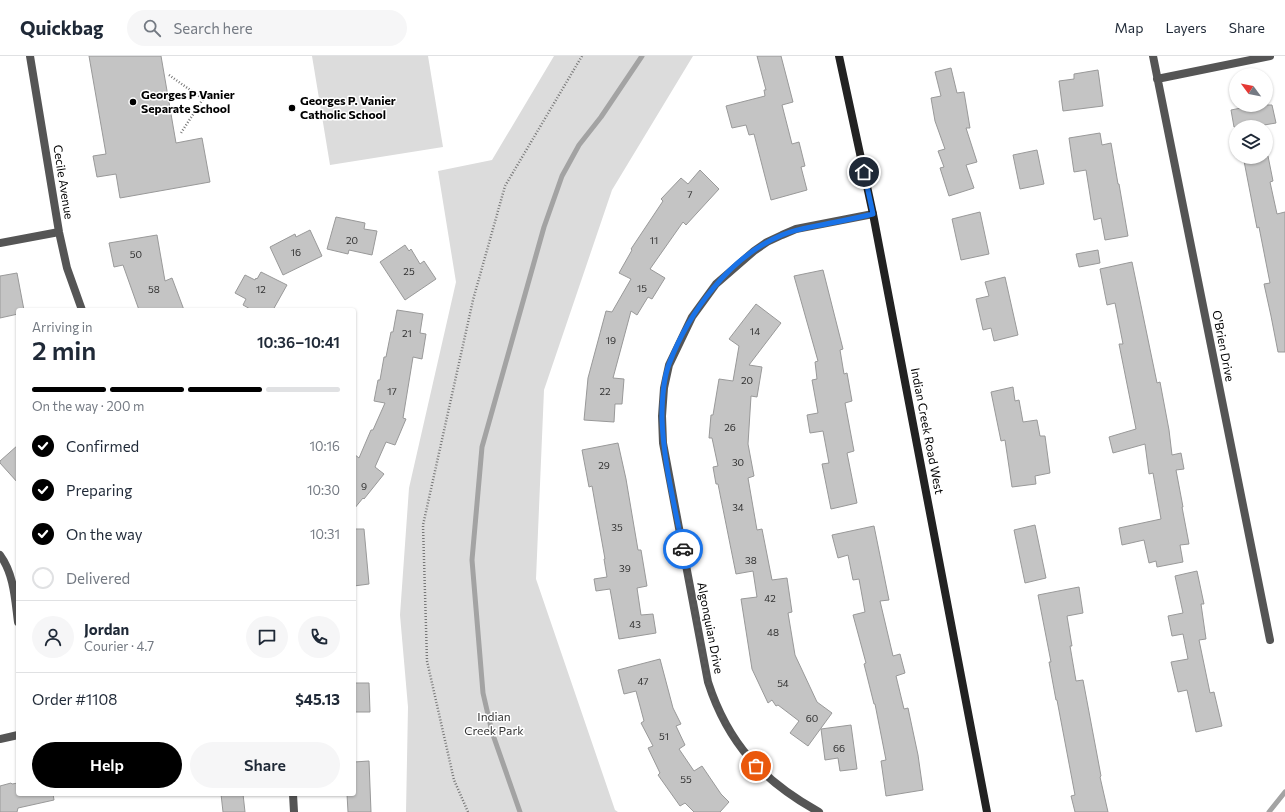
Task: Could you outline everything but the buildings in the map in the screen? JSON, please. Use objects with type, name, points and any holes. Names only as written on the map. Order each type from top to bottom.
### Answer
[{"type":"street","name":"Cecile Avenue","points":[[30,56],[59,232],[67,268],[81,308]]},
{"type":"street","name":"Indian Creek Road West","points":[[839,56],[873,214],[987,812]]},
{"type":"street","name":"O'Brien Drive","points":[[1153,56],[1270,640]]},
{"type":"street","points":[[1157,79],[1270,56]]},
{"type":"street","name":"Algonquian Drive","points":[[819,812],[791,795],[762,772],[750,760],[715,704],[708,682],[663,443],[662,416],[664,388],[669,365],[692,317],[716,284],[732,268],[767,242],[782,235],[796,230],[873,214]]},
{"type":"street","points":[[0,243],[59,232]]},
{"type":"street","points":[[0,555],[10,574],[16,606]]},
{"type":"street","points":[[0,739],[16,735]]},
{"type":"street","points":[[293,796],[294,812]]},
{"type":"path","points":[[468,812],[454,780],[427,661],[423,525],[473,300],[505,186],[582,56]]},
{"type":"path","points":[[169,75],[203,99],[181,132]]},
{"type":"green space","points":[[312,56],[428,56],[443,147],[330,165]]},
{"type":"green space","name":"Indian Creek Park","points":[[554,56],[693,56],[612,190],[544,390],[536,579],[615,810],[618,812],[406,812],[408,707],[400,615],[409,488],[456,282],[438,171],[492,160]]},
{"type":"waterway","points":[[520,812],[492,732],[483,693],[472,560],[482,447],[544,227],[562,176],[579,145],[601,117],[642,56]]},
{"type":"waterway","points":[[1269,812],[1285,792]]},
{"type":"way so far","points":[[683,549],[708,682],[715,704],[738,743],[756,766]]},
{"type":"place","name":"Georges P Vanier Separate School","points":[[133,102]]},
{"type":"place","name":"Georges P. Vanier Catholic School","points":[[292,108]]},
{"type":"route","points":[[683,549],[663,443],[662,416],[664,388],[669,365],[680,341],[692,317],[716,284],[727,272],[767,242],[796,230],[873,214],[864,172]]}]
